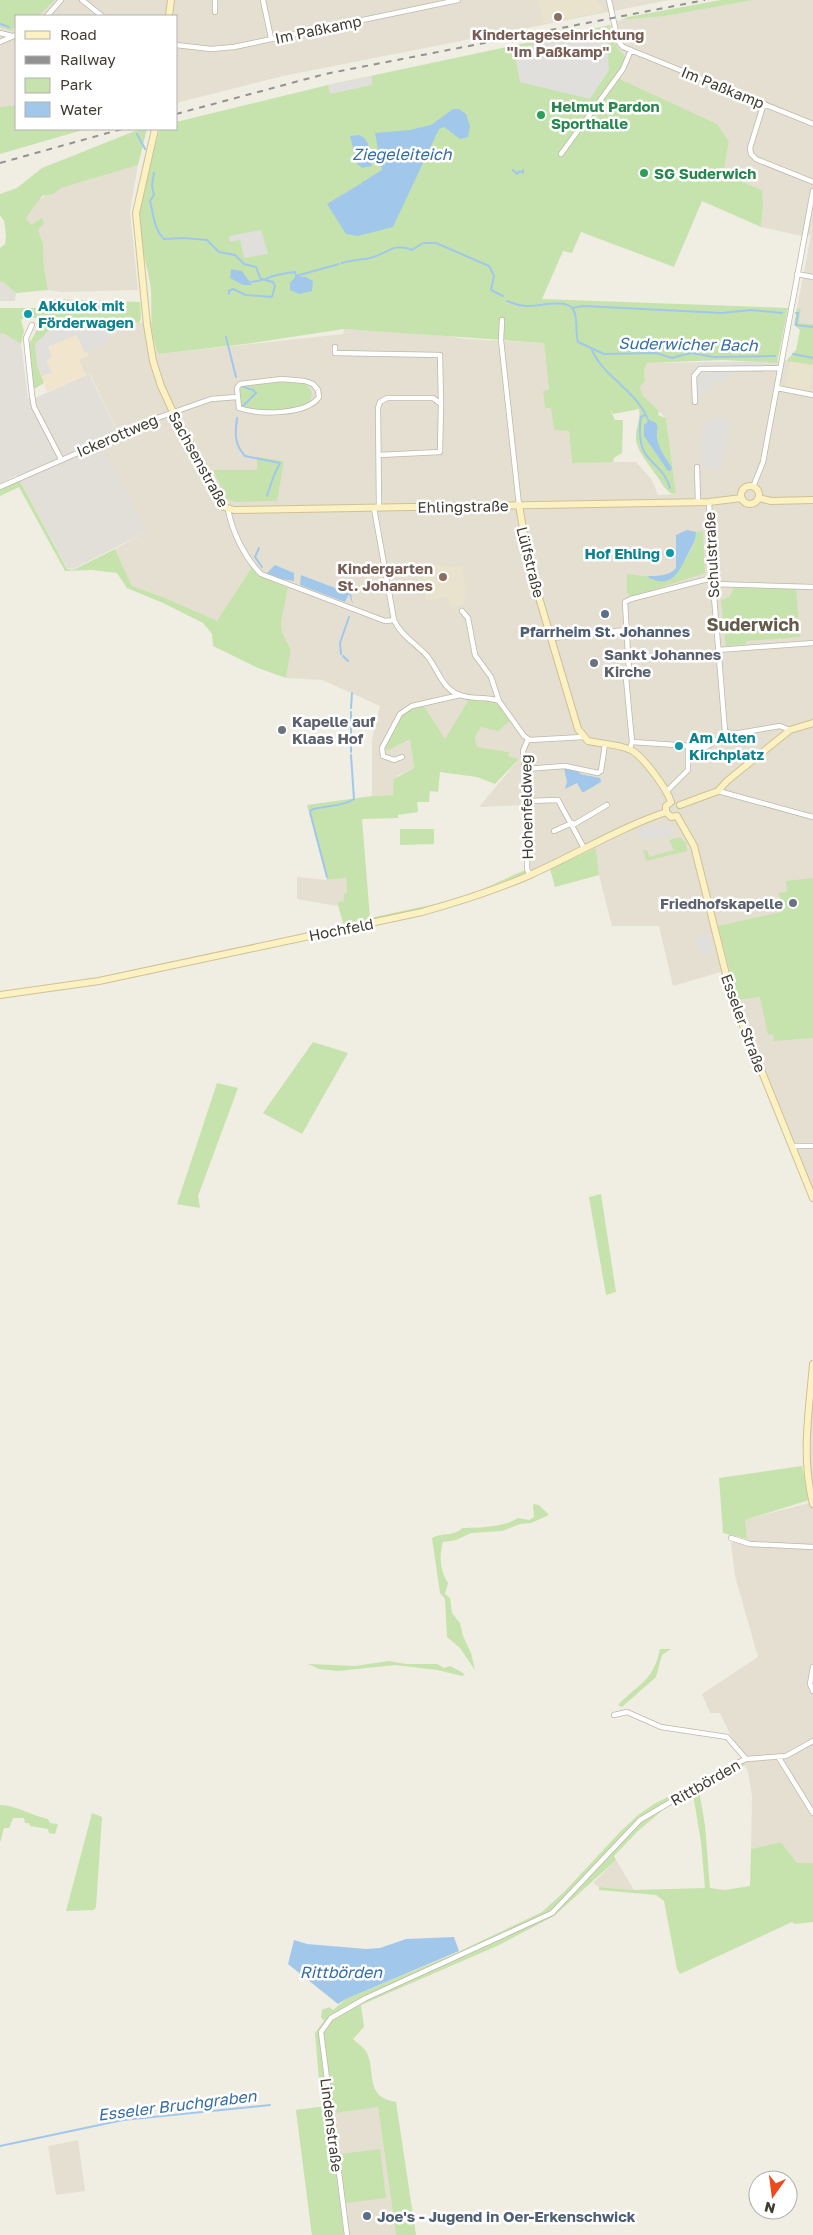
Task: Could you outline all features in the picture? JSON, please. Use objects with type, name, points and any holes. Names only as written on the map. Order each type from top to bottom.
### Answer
[{"type":"street","points":[[48,15],[61,0]]},
{"type":"street","points":[[82,0],[101,15]]},
{"type":"street","points":[[169,15],[171,0]]},
{"type":"street","points":[[215,0],[215,12]]},
{"type":"street","points":[[263,0],[271,38]]},
{"type":"street","name":"Im Paßkamp","points":[[178,45],[211,49],[234,47],[457,0]]},
{"type":"street","name":"Im Paßkamp","points":[[609,0],[618,41],[623,47],[813,124]]},
{"type":"street","points":[[0,33],[15,35]]},
{"type":"street","points":[[0,42],[15,35]]},
{"type":"street","points":[[561,154],[623,69],[631,50]]},
{"type":"street","points":[[764,103],[750,148],[751,154],[756,159],[813,182]]},
{"type":"street","name":"Sachsenstraße","points":[[154,130],[138,204],[136,231],[146,326],[153,361],[173,412],[220,504],[228,509],[230,524],[253,566],[269,578],[385,621],[394,620]]},
{"type":"street","points":[[753,487],[763,462],[813,191]]},
{"type":"street","points":[[797,274],[813,277]]},
{"type":"street","name":"Lülfstraße","points":[[502,320],[502,349],[519,505],[529,564],[570,705],[583,737]]},
{"type":"street","name":"Ickerottweg","points":[[32,325],[26,338],[34,407],[61,459]]},
{"type":"street","points":[[335,347],[335,353],[440,355],[440,452],[379,455]]},
{"type":"street","points":[[695,402],[694,376],[700,369],[780,368]]},
{"type":"street","points":[[264,380],[305,380],[313,384],[319,393],[315,402],[300,409],[271,412],[239,408],[237,397],[237,388],[240,384],[264,380]]},
{"type":"street","points":[[776,388],[813,394]]},
{"type":"street","name":"Ickerottweg","points":[[0,487],[173,412],[211,399],[237,397]]},
{"type":"street","points":[[441,404],[433,398],[384,399],[378,408],[379,455],[376,508],[394,620],[398,628],[428,658],[443,681],[460,695]]},
{"type":"street","points":[[697,467],[698,502]]},
{"type":"street","points":[[742,498],[743,490],[753,487],[757,489],[759,498]]},
{"type":"street","name":"Ehlingstraße","points":[[228,509],[708,502],[742,498],[749,504],[755,503],[759,498],[771,501],[813,500]]},
{"type":"street","name":"Schulstraße","points":[[708,502],[724,727],[728,733]]},
{"type":"street","points":[[630,750],[632,742],[626,678],[629,671],[625,602],[712,578]]},
{"type":"street","points":[[713,584],[813,587]]},
{"type":"street","points":[[462,611],[468,618],[475,655],[491,677],[499,701],[528,739],[583,737],[588,742],[630,750],[634,752],[667,791],[671,802]]},
{"type":"street","points":[[552,638],[626,630]]},
{"type":"street","points":[[718,650],[813,643]]},
{"type":"street","points":[[402,758],[394,760],[383,756],[382,748],[400,714],[412,706],[460,695],[499,701]]},
{"type":"street","points":[[680,805],[718,791],[727,781],[790,730],[813,723]]},
{"type":"street","points":[[632,742],[706,747],[728,733],[732,734],[780,726],[790,730]]},
{"type":"street","name":"Hohenfeldweg","points":[[528,739],[522,751],[528,801],[527,869],[530,875]]},
{"type":"street","points":[[525,769],[565,766],[598,773],[601,771],[605,744]]},
{"type":"street","points":[[667,791],[688,770],[688,746]]},
{"type":"street","points":[[718,791],[813,817]]},
{"type":"street","points":[[528,801],[558,800],[584,848]]},
{"type":"street","points":[[671,802],[677,802],[680,805],[681,811],[678,816],[671,817],[666,812],[666,806],[671,802]]},
{"type":"street","points":[[554,831],[572,824],[608,805]]},
{"type":"street","name":"Hochfeld","points":[[0,995],[99,981],[274,942],[388,920],[456,902],[530,875],[627,826],[666,812]]},
{"type":"street","name":"Esseler Straße","points":[[678,816],[694,846],[732,998],[813,1198]]},
{"type":"street","points":[[792,1146],[813,1146]]},
{"type":"street","points":[[813,1364],[805,1458],[813,1504]]},
{"type":"street","points":[[730,1538],[750,1544],[813,1547]]},
{"type":"street","points":[[813,1667],[810,1684],[813,1691]]},
{"type":"street","points":[[614,1715],[627,1712],[661,1727],[727,1737],[746,1759]]},
{"type":"street","name":"Rittbörden","points":[[331,2018],[366,1998],[552,1913],[640,1820],[746,1759],[779,1758],[813,1741]]},
{"type":"street","points":[[779,1758],[813,1813]]},
{"type":"street","name":"Lindenstraße","points":[[331,2018],[321,2032],[347,2235]]},
{"type":"shaded area","points":[[0,0],[669,0],[283,76],[178,102],[178,15],[15,15],[15,105],[0,107],[0,27],[12,30]]},
{"type":"shaded area","name":"Kindertageseinrichtung \"Im Paßkamp\"","points":[[538,0],[597,0],[605,11],[543,23]]},
{"type":"shaded area","points":[[753,0],[813,0],[813,324],[799,323],[801,309],[797,308],[811,235],[802,236],[761,227],[762,190],[741,182],[743,175],[724,170],[729,141],[717,124],[618,78],[626,57],[616,47],[610,25],[621,20],[666,16]]},
{"type":"shaded area","points":[[583,33],[607,40],[609,70],[590,99],[520,82],[514,49],[576,36],[581,38]]},
{"type":"shaded area","points":[[372,76],[372,85],[330,94],[328,85]]},
{"type":"shaded area","points":[[138,165],[130,211],[138,290],[61,292],[48,290],[44,269],[43,244],[38,230],[44,223],[31,226],[26,218],[38,200],[60,188]]},
{"type":"shaded area","points":[[261,230],[268,254],[244,258],[240,240],[230,242],[229,236]]},
{"type":"shaded area","points":[[0,282],[3,282],[16,293],[15,301],[0,301]]},
{"type":"shaded area","points":[[74,320],[104,321],[109,329],[110,340],[85,353],[76,335],[48,347],[52,357],[46,361],[52,372],[42,376],[37,365],[35,344],[45,334]]},
{"type":"shaded area","points":[[104,321],[139,323],[152,321],[154,344],[159,354],[343,334],[344,329],[412,332],[468,339],[544,343],[549,390],[545,408],[551,407],[569,430],[572,462],[636,462],[652,480],[658,495],[676,494],[666,418],[643,396],[640,387],[645,381],[644,371],[647,363],[790,361],[813,365],[813,1198],[746,1040],[721,972],[673,986],[659,926],[612,926],[599,875],[596,848],[530,876],[525,870],[526,805],[479,807],[519,759],[508,756],[508,752],[477,747],[475,737],[481,727],[469,699],[445,740],[424,706],[387,751],[410,738],[414,768],[397,776],[393,795],[372,796],[372,740],[380,706],[322,680],[286,678],[291,650],[282,632],[281,623],[288,588],[260,576],[252,567],[217,622],[163,597],[132,586],[115,549],[148,531],[97,440],[117,430],[90,374],[86,375],[78,360],[88,355],[87,352],[108,326]]},
{"type":"shaded area","points":[[104,321],[109,329],[110,340],[87,352],[89,355],[79,360],[86,375],[47,392],[37,365],[46,333]]},
{"type":"shaded area","points":[[3,333],[21,344],[28,398],[33,399],[89,374],[117,431],[98,440],[148,531],[73,569],[67,568],[17,475],[0,484],[0,334]]},
{"type":"shaded area","points":[[790,361],[813,365],[809,391],[786,387]]},
{"type":"shaded area","points":[[697,362],[769,362],[769,366],[697,366]]},
{"type":"shaded area","points":[[703,371],[736,371],[736,375],[727,375],[726,380],[714,383],[710,388],[701,392],[701,397],[697,397],[697,378]]},
{"type":"shaded area","points":[[717,417],[730,419],[721,470],[704,467],[701,461],[703,425]]},
{"type":"shaded area","name":"Kindergarten St. Johannes","points":[[419,562],[448,567],[462,567],[466,590],[463,605],[451,607],[448,596],[426,601]]},
{"type":"shaded area","points":[[665,823],[666,826],[672,825],[675,828],[672,830],[673,834],[642,842],[638,826],[643,825],[644,828],[660,824],[661,828],[662,824]]},
{"type":"shaded area","points":[[297,877],[327,880],[346,878],[347,893],[344,901],[337,902],[337,906],[297,899]]},
{"type":"shaded area","points":[[709,933],[714,952],[701,955],[696,936]]},
{"type":"shaded area","points":[[813,1404],[813,1491],[807,1452]]},
{"type":"shaded area","points":[[813,1502],[813,1863],[797,1863],[781,1842],[751,1849],[752,1796],[748,1772],[720,1713],[710,1713],[702,1694],[758,1657],[735,1576],[731,1543],[747,1539],[744,1520]]},
{"type":"shaded area","points":[[616,1860],[634,1890],[599,1887],[593,1883]]},
{"type":"shaded area","points":[[327,2106],[336,2113],[378,2107],[396,2235],[312,2235],[296,2110]]},
{"type":"shaded area","points":[[78,2140],[85,2191],[56,2195],[48,2146]]},
{"type":"green space","points":[[0,0],[55,0],[39,15],[15,15],[15,28],[12,31],[0,27]]},
{"type":"green space","points":[[721,0],[753,0],[666,16],[621,20],[628,17]]},
{"type":"green space","points":[[610,25],[615,43],[626,57],[618,78],[717,124],[729,141],[724,170],[743,175],[742,182],[762,190],[761,227],[702,201],[674,267],[581,232],[572,253],[563,251],[542,299],[788,308],[777,363],[723,360],[647,363],[644,371],[645,381],[640,387],[643,396],[659,411],[658,415],[666,418],[676,494],[670,493],[664,487],[637,445],[639,409],[613,414],[610,409],[615,420],[623,420],[622,453],[614,458],[613,462],[572,463],[569,431],[554,430],[551,408],[545,408],[543,391],[549,390],[544,343],[344,329],[253,343],[159,354],[152,331],[151,290],[141,245],[139,217],[147,171],[160,130],[178,130],[178,122],[328,85]]},
{"type":"green space","points":[[15,105],[15,130],[83,130],[0,154],[0,107]]},
{"type":"green space","points":[[137,130],[147,130],[138,165],[61,188],[53,194],[42,196],[26,218],[31,225],[42,218],[44,223],[38,230],[43,244],[44,269],[48,290],[16,293],[3,282],[0,282],[0,248],[5,244],[6,235],[4,221],[0,215],[0,194],[17,188],[42,168]]},
{"type":"green space","points":[[49,299],[140,302],[141,319],[139,323],[74,320],[46,333],[37,365],[44,383],[33,388],[29,344],[39,326],[40,319],[26,316],[21,320],[24,331],[21,344],[3,333],[0,334],[0,308],[45,308]]},
{"type":"green space","points":[[797,308],[801,309],[799,323],[813,324],[813,365],[786,361],[796,350],[800,330],[794,325]]},
{"type":"green space","points":[[280,381],[306,384],[312,392],[311,400],[298,407],[278,410],[257,410],[241,407],[240,386]]},
{"type":"green space","points":[[257,457],[284,461],[277,501],[235,502],[227,499],[213,470],[257,470]]},
{"type":"green space","points":[[20,481],[67,569],[73,570],[115,549],[132,586],[163,597],[217,621],[252,567],[260,576],[288,588],[281,623],[282,632],[291,650],[286,678],[258,668],[213,646],[212,634],[203,623],[127,588],[117,573],[92,570],[65,571],[19,487],[0,496],[0,490]]},
{"type":"green space","points":[[703,531],[705,573],[631,597],[627,593],[627,574],[669,579],[691,551],[696,532]]},
{"type":"green space","points":[[733,588],[796,589],[800,637],[746,641],[746,644],[726,646],[721,600],[732,593]]},
{"type":"green space","points":[[469,699],[484,700],[497,704],[511,720],[498,731],[481,727],[475,737],[477,747],[509,752],[508,756],[519,759],[495,784],[477,777],[440,772],[438,792],[430,791],[429,802],[417,802],[418,812],[398,815],[398,818],[362,819],[370,918],[440,903],[478,891],[423,912],[346,925],[343,923],[337,902],[344,901],[344,894],[347,893],[346,878],[327,880],[307,805],[393,795],[394,779],[414,768],[410,739],[387,751],[384,746],[399,720],[409,710],[424,706],[445,739]]},
{"type":"green space","points":[[400,829],[434,829],[434,844],[400,845]]},
{"type":"green space","points":[[680,837],[686,843],[687,851],[646,861],[643,850],[647,850],[649,857],[674,850],[669,840]]},
{"type":"green space","points":[[596,848],[599,875],[555,887],[550,869]]},
{"type":"green space","points":[[525,870],[525,873],[478,891]]},
{"type":"green space","points":[[813,878],[813,1038],[774,1041],[773,1034],[768,1035],[760,997],[738,1000],[718,926],[781,912],[779,893],[787,892],[786,881]]},
{"type":"green space","points":[[313,1042],[348,1053],[302,1134],[263,1113]]},
{"type":"green space","points":[[217,1083],[238,1088],[198,1196],[200,1208],[177,1204]]},
{"type":"green space","points":[[601,1194],[616,1292],[606,1295],[589,1197]]},
{"type":"green space","points":[[802,1466],[809,1500],[745,1520],[747,1539],[723,1533],[719,1478]]},
{"type":"green space","points":[[533,1504],[539,1505],[549,1515],[531,1523],[520,1524],[502,1531],[471,1533],[456,1540],[443,1542],[441,1563],[443,1574],[448,1583],[445,1594],[450,1598],[452,1613],[460,1623],[475,1670],[460,1648],[447,1637],[445,1599],[440,1593],[432,1538],[455,1533],[462,1528],[499,1525],[518,1518],[529,1520],[534,1517]]},
{"type":"green space","points":[[660,1649],[671,1649],[662,1655],[656,1677],[622,1707],[618,1705],[649,1675],[657,1660]]},
{"type":"green space","points":[[389,1661],[406,1664],[437,1664],[444,1668],[450,1666],[465,1674],[462,1676],[437,1670],[395,1665],[338,1671],[319,1669],[308,1664],[355,1666]]},
{"type":"green space","points":[[742,1759],[745,1765],[699,1791],[705,1825],[710,1888],[725,1890],[750,1886],[751,1849],[781,1842],[797,1863],[813,1863],[813,1922],[795,1924],[792,1922],[680,1974],[677,1969],[664,1901],[656,1895],[599,1890],[599,1887],[634,1890],[705,1888],[701,1842],[693,1794],[664,1809],[638,1831],[614,1856],[616,1860],[554,1916],[497,1946],[361,2005],[364,2027],[353,2039],[367,2053],[370,2060],[373,2083],[379,2095],[396,2102],[416,2235],[396,2235],[378,2107],[336,2113],[333,2100],[321,2103],[315,2033],[324,2021],[321,2017],[322,2010],[329,2007],[333,2010],[346,1999],[456,1953],[542,1912],[564,1892],[638,1815],[654,1804]]},
{"type":"green space","points":[[0,1805],[17,1808],[48,1819],[50,1823],[58,1824],[55,1834],[49,1833],[48,1829],[30,1826],[29,1823],[25,1823],[24,1818],[13,1818],[9,1828],[4,1828],[0,1843]]},
{"type":"green space","points":[[92,1813],[102,1817],[96,1907],[94,1910],[66,1911]]},
{"type":"green space","points":[[327,2106],[344,2235],[312,2235],[296,2110]]},
{"type":"green space","points":[[380,2149],[386,2198],[346,2203],[340,2154]]},
{"type":"water","name":"Ziegeleiteich","points":[[453,109],[459,109],[466,114],[470,126],[468,137],[460,139],[444,127],[439,129],[393,227],[358,236],[346,234],[327,204],[360,184],[362,185],[361,183],[382,170],[375,133],[410,130],[431,125]]},
{"type":"water","points":[[359,135],[368,144],[372,166],[362,168],[357,164],[350,136]]},
{"type":"water","points":[[231,269],[242,271],[252,285],[243,285],[230,278]]},
{"type":"water","points":[[296,276],[306,277],[313,281],[312,291],[299,294],[290,290],[290,283]]},
{"type":"water","points":[[650,420],[657,425],[658,442],[672,468],[670,471],[668,471],[644,436],[644,425]]},
{"type":"water","points":[[687,530],[696,532],[695,538],[678,572],[670,580],[657,581],[649,578],[648,576],[667,574],[676,568],[676,535]]},
{"type":"water","points":[[275,565],[294,573],[294,581],[267,573]]},
{"type":"water","points":[[301,575],[351,594],[353,605],[349,594],[345,602],[300,585]]},
{"type":"water","points":[[564,768],[578,770],[580,774],[600,778],[601,782],[584,792],[582,792],[577,783],[565,789],[567,782]]},
{"type":"water","name":"Rittbörden","points":[[454,1937],[459,1951],[338,2004],[288,1964],[294,1940],[307,1944],[366,1949],[380,1948],[406,1939]]},
{"type":"waterway","name":"Suderwicher Bach","points":[[0,24],[9,27]]},
{"type":"waterway","points":[[137,134],[145,149]]},
{"type":"waterway","points":[[513,170],[517,174],[520,171],[523,173],[523,170]]},
{"type":"waterway","points":[[154,173],[152,186],[154,195],[150,201],[156,226],[164,239],[207,240],[219,252],[235,255],[244,264],[256,267],[260,278],[264,280],[295,272],[296,276],[339,264]]},
{"type":"waterway","name":"Suderwicher Bach","points":[[342,263],[370,258],[390,249],[400,247],[412,250],[423,243]]},
{"type":"waterway","name":"Suderwicher Bach","points":[[425,243],[436,243],[489,266],[494,276],[491,290],[503,296]]},
{"type":"waterway","points":[[251,282],[262,280]]},
{"type":"waterway","points":[[229,294],[229,291],[233,289],[246,295],[272,297],[275,286],[273,282],[265,280]]},
{"type":"waterway","name":"Suderwicher Bach","points":[[507,301],[523,306],[566,304],[574,311],[578,342],[604,354],[656,353],[672,358],[691,353],[714,357],[775,356]]},
{"type":"waterway","name":"Suderwicher Bach","points":[[572,308],[583,306],[722,313],[751,310],[782,313]]},
{"type":"waterway","name":"Suderwicher Bach","points":[[796,313],[798,313],[796,325],[813,327]]},
{"type":"waterway","points":[[226,337],[236,377]]},
{"type":"waterway","points":[[592,350],[604,369],[637,401],[649,422]]},
{"type":"waterway","name":"Suderwicher Bach","points":[[793,354],[813,358]]},
{"type":"waterway","points":[[243,406],[256,393],[244,387]]},
{"type":"waterway","points":[[645,415],[641,417],[640,421],[642,448],[663,474],[670,488]]},
{"type":"waterway","points":[[237,418],[236,438],[241,452],[245,456],[280,463],[267,496]]},
{"type":"waterway","points":[[259,548],[255,557],[262,567]]},
{"type":"waterway","points":[[341,654],[340,643],[349,617]]},
{"type":"waterway","points":[[343,656],[348,661]]},
{"type":"waterway","points":[[351,708],[352,693]]},
{"type":"waterway","points":[[351,712],[351,752]]},
{"type":"waterway","points":[[327,877],[310,812],[316,808],[350,802],[354,799],[351,755]]},
{"type":"waterway","name":"Esseler Bruchgraben","points":[[0,2146],[123,2120],[270,2105]]},
{"type":"railway","points":[[178,113],[325,74],[705,0]]},
{"type":"railway","points":[[0,163],[118,130]]},
{"type":"place","name":"Kindertageseinrichtung \"Im Paßkamp\"","points":[[558,17]]},
{"type":"place","name":"Helmut Pardon Sporthalle","points":[[541,115]]},
{"type":"place","name":"SG Suderwich","points":[[644,173]]},
{"type":"place","name":"Akkulok mit Förderwagen","points":[[28,314]]},
{"type":"place","name":"Hof Ehling","points":[[670,553]]},
{"type":"place","name":"Kindergarten St. Johannes","points":[[443,577]]},
{"type":"place","name":"Pfarrheim St. Johannes","points":[[605,614]]},
{"type":"place","name":"Sankt Johannes Kirche","points":[[594,663]]},
{"type":"place","name":"Kapelle auf Klaas Hof","points":[[282,730]]},
{"type":"place","name":"Am Alten Kirchplatz","points":[[679,746]]},
{"type":"place","name":"Friedhofskapelle","points":[[793,903]]},
{"type":"place","name":"Joe's - Jugend in Oer-Erkenschwick","points":[[367,2216]]},
{"type":"district","name":"Suderwich","points":[[753,624]]}]
